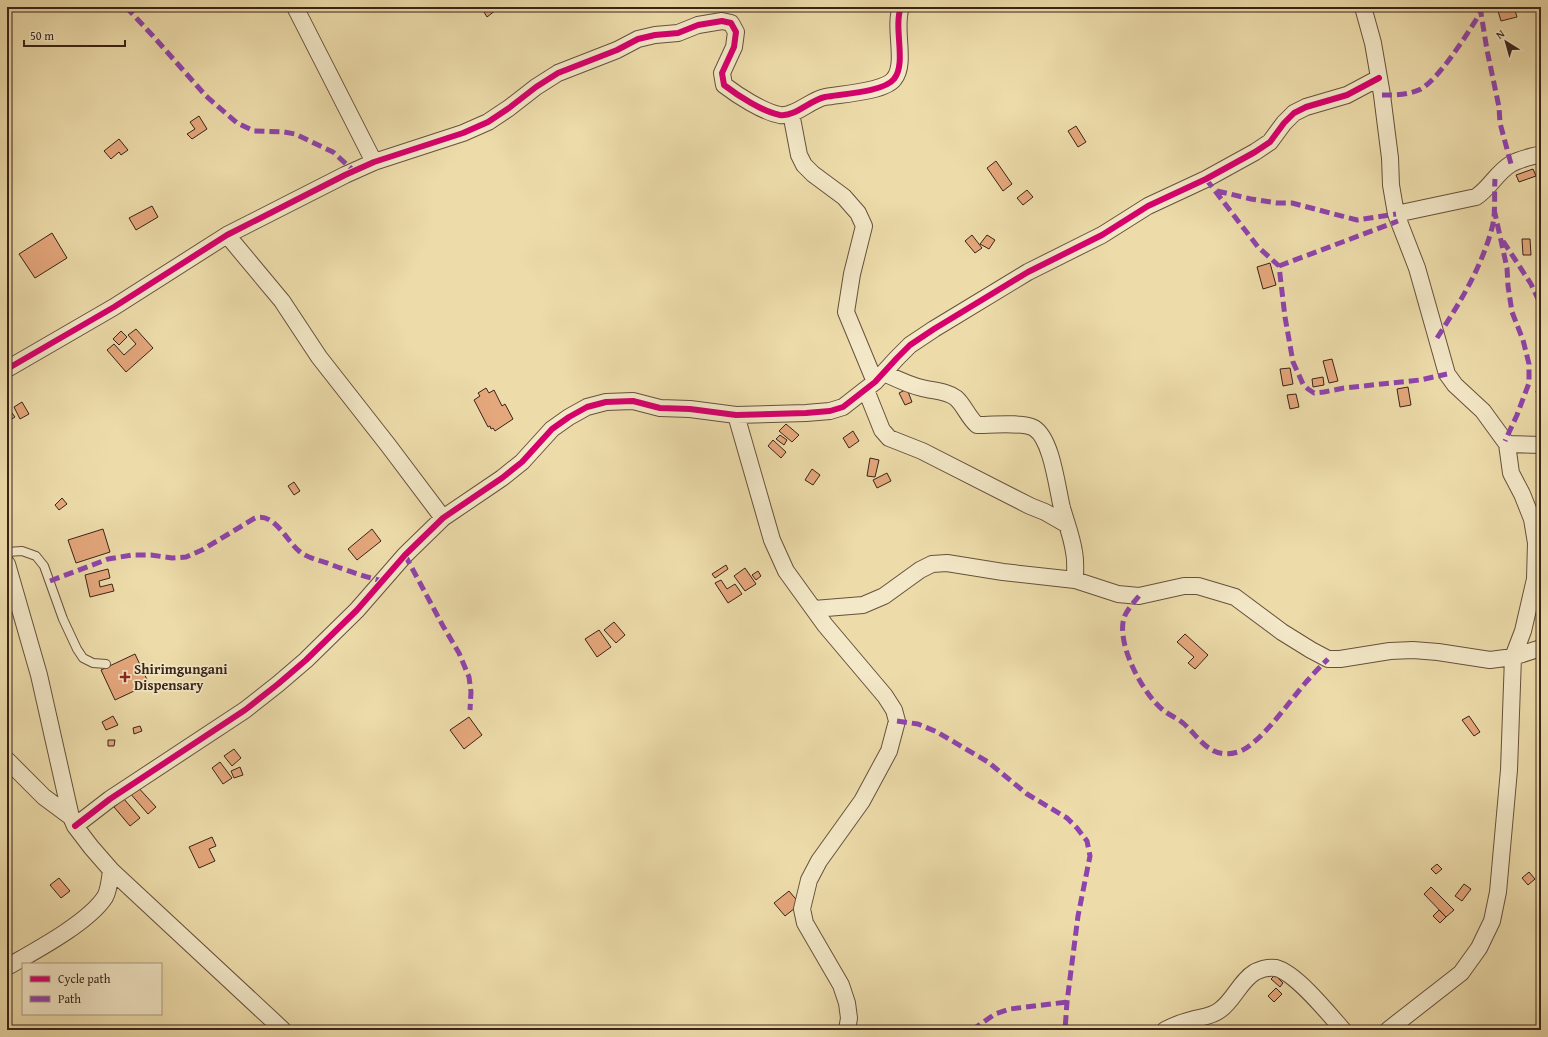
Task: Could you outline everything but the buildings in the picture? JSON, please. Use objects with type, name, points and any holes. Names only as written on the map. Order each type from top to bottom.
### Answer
[{"type":"street","points":[[295,7],[374,162]]},
{"type":"street","points":[[7,369],[114,307],[227,235],[374,162],[463,133],[509,108],[536,87],[558,73],[617,50],[638,38],[678,33],[723,14],[731,23],[736,32],[734,47],[722,73],[724,85],[735,94],[770,112],[781,115],[791,113],[823,97],[848,94],[874,88],[887,84],[894,79],[898,70],[899,46],[897,30],[898,14],[901,7]]},
{"type":"street","points":[[1363,7],[1373,43],[1379,78],[1390,158],[1391,185],[1396,214],[1417,268],[1447,374],[1455,385],[1483,411],[1507,444],[1511,473],[1522,494],[1532,519],[1536,543],[1535,578],[1523,631],[1513,657],[1508,770],[1498,892],[1492,921],[1479,948],[1461,974],[1395,1028]]},
{"type":"street","points":[[73,822],[245,710],[278,684],[306,660],[357,610],[405,555],[443,518],[502,478],[522,462],[552,430],[569,416],[587,407],[606,402],[633,401],[660,408],[690,409],[736,415],[806,414],[830,411],[843,407],[875,382],[910,345],[974,304],[1028,272],[1102,235],[1148,206],[1206,178],[1260,149],[1270,142],[1284,123],[1294,113],[1306,107],[1347,95],[1379,78]]},
{"type":"street","points":[[791,113],[799,155],[804,165],[813,174],[844,197],[858,213],[864,226],[852,274],[846,312],[875,382],[882,430],[889,438],[922,451],[1030,506],[1045,512],[1066,524]]},
{"type":"street","points":[[1396,214],[1476,197],[1485,191],[1504,169],[1511,164],[1541,154]]},
{"type":"street","points":[[227,235],[282,301],[319,357],[443,518]]},
{"type":"street","points":[[875,382],[905,383],[955,397],[977,425],[1024,425],[1034,428],[1041,435],[1047,445],[1054,467],[1066,524],[1074,552],[1075,580]]},
{"type":"street","points":[[736,415],[772,540],[786,571],[857,664],[885,696],[894,710],[897,721],[889,751],[862,801],[819,861],[809,880],[802,909],[805,923],[841,985],[847,1004],[849,1018],[847,1030]]},
{"type":"street","points":[[1507,444],[1541,445]]},
{"type":"street","points":[[814,609],[863,605],[884,596],[920,570],[932,564],[947,563],[1003,572],[1075,580],[1118,594],[1139,596],[1184,586],[1198,586],[1235,597],[1282,632],[1328,659],[1340,659],[1390,650],[1413,650],[1438,652],[1490,660],[1513,657],[1541,648]]},
{"type":"street","points":[[7,564],[39,675],[73,822]]},
{"type":"street","points":[[7,760],[44,797],[73,822],[91,847],[111,870],[283,1030]]},
{"type":"street","points":[[7,968],[71,928],[93,910],[106,896],[111,870]]},
{"type":"street","points":[[106,896],[134,892]]},
{"type":"street","points":[[1165,1030],[1190,1020],[1209,1016],[1219,1011],[1230,1001],[1245,981],[1255,972],[1265,968],[1276,968],[1290,975],[1343,1030]]},
{"type":"lane","points":[[7,552],[22,551],[36,556],[44,566],[63,619],[77,649],[83,658],[93,663],[106,664]]},
{"type":"marked path","points":[[126,7],[206,96],[237,123],[254,131],[295,134],[333,152],[354,171]]},
{"type":"marked path","points":[[1480,7],[1499,107],[1500,123],[1511,164]]},
{"type":"marked path","points":[[1382,95],[1407,94],[1421,89],[1429,83],[1454,53],[1482,10]]},
{"type":"marked path","points":[[1206,179],[1258,247],[1279,266],[1285,317],[1293,362],[1303,384],[1308,389],[1314,393],[1324,392],[1344,388],[1420,380],[1447,374]]},
{"type":"marked path","points":[[1437,338],[1469,286],[1482,258],[1492,228],[1494,216],[1495,179]]},
{"type":"marked path","points":[[1217,191],[1251,199],[1277,203],[1292,203],[1357,220],[1396,214]]},
{"type":"marked path","points":[[1494,209],[1507,268],[1512,312],[1523,340],[1529,364],[1529,383],[1505,441]]},
{"type":"marked path","points":[[1279,266],[1398,221]]},
{"type":"marked path","points":[[1503,241],[1531,284],[1541,305]]},
{"type":"marked path","points":[[50,581],[108,559],[132,555],[151,555],[172,558],[186,557],[202,550],[255,518],[262,517],[274,523],[294,546],[305,555],[382,581]]},
{"type":"marked path","points":[[405,555],[459,653],[469,677],[471,692],[470,710]]},
{"type":"marked path","points":[[1139,596],[1125,615],[1123,629],[1124,641],[1133,668],[1147,693],[1155,703],[1165,712],[1183,723],[1213,751],[1228,754],[1247,748],[1275,721],[1307,681],[1328,659]]},
{"type":"marked path","points":[[897,721],[918,724],[937,732],[988,762],[1027,794],[1067,818],[1087,841],[1090,856],[1078,916],[1065,1030]]},
{"type":"marked path","points":[[972,1030],[995,1014],[1010,1009],[1067,1002]]},
{"type":"cycle path","points":[[7,369],[114,307],[227,235],[345,175],[374,162],[463,133],[488,122],[558,73],[617,50],[638,39],[655,35],[678,33],[698,25],[722,21],[731,23],[736,32],[734,47],[722,73],[724,85],[758,107],[773,113],[786,115],[819,99],[872,90],[881,87],[894,79],[898,72],[900,55],[898,25],[901,7]]},
{"type":"cycle path","points":[[75,826],[110,799],[245,710],[278,684],[306,660],[357,610],[405,555],[443,518],[502,478],[522,462],[552,429],[569,417],[587,407],[606,402],[633,401],[660,408],[690,409],[736,415],[806,413],[830,411],[843,407],[875,382],[910,345],[934,329],[1028,272],[1102,235],[1148,206],[1206,179],[1255,152],[1270,142],[1284,123],[1294,113],[1306,107],[1347,95],[1379,78]]},
{"type":"place","name":"Shirimgungani Dispensary","points":[[125,677]]}]
